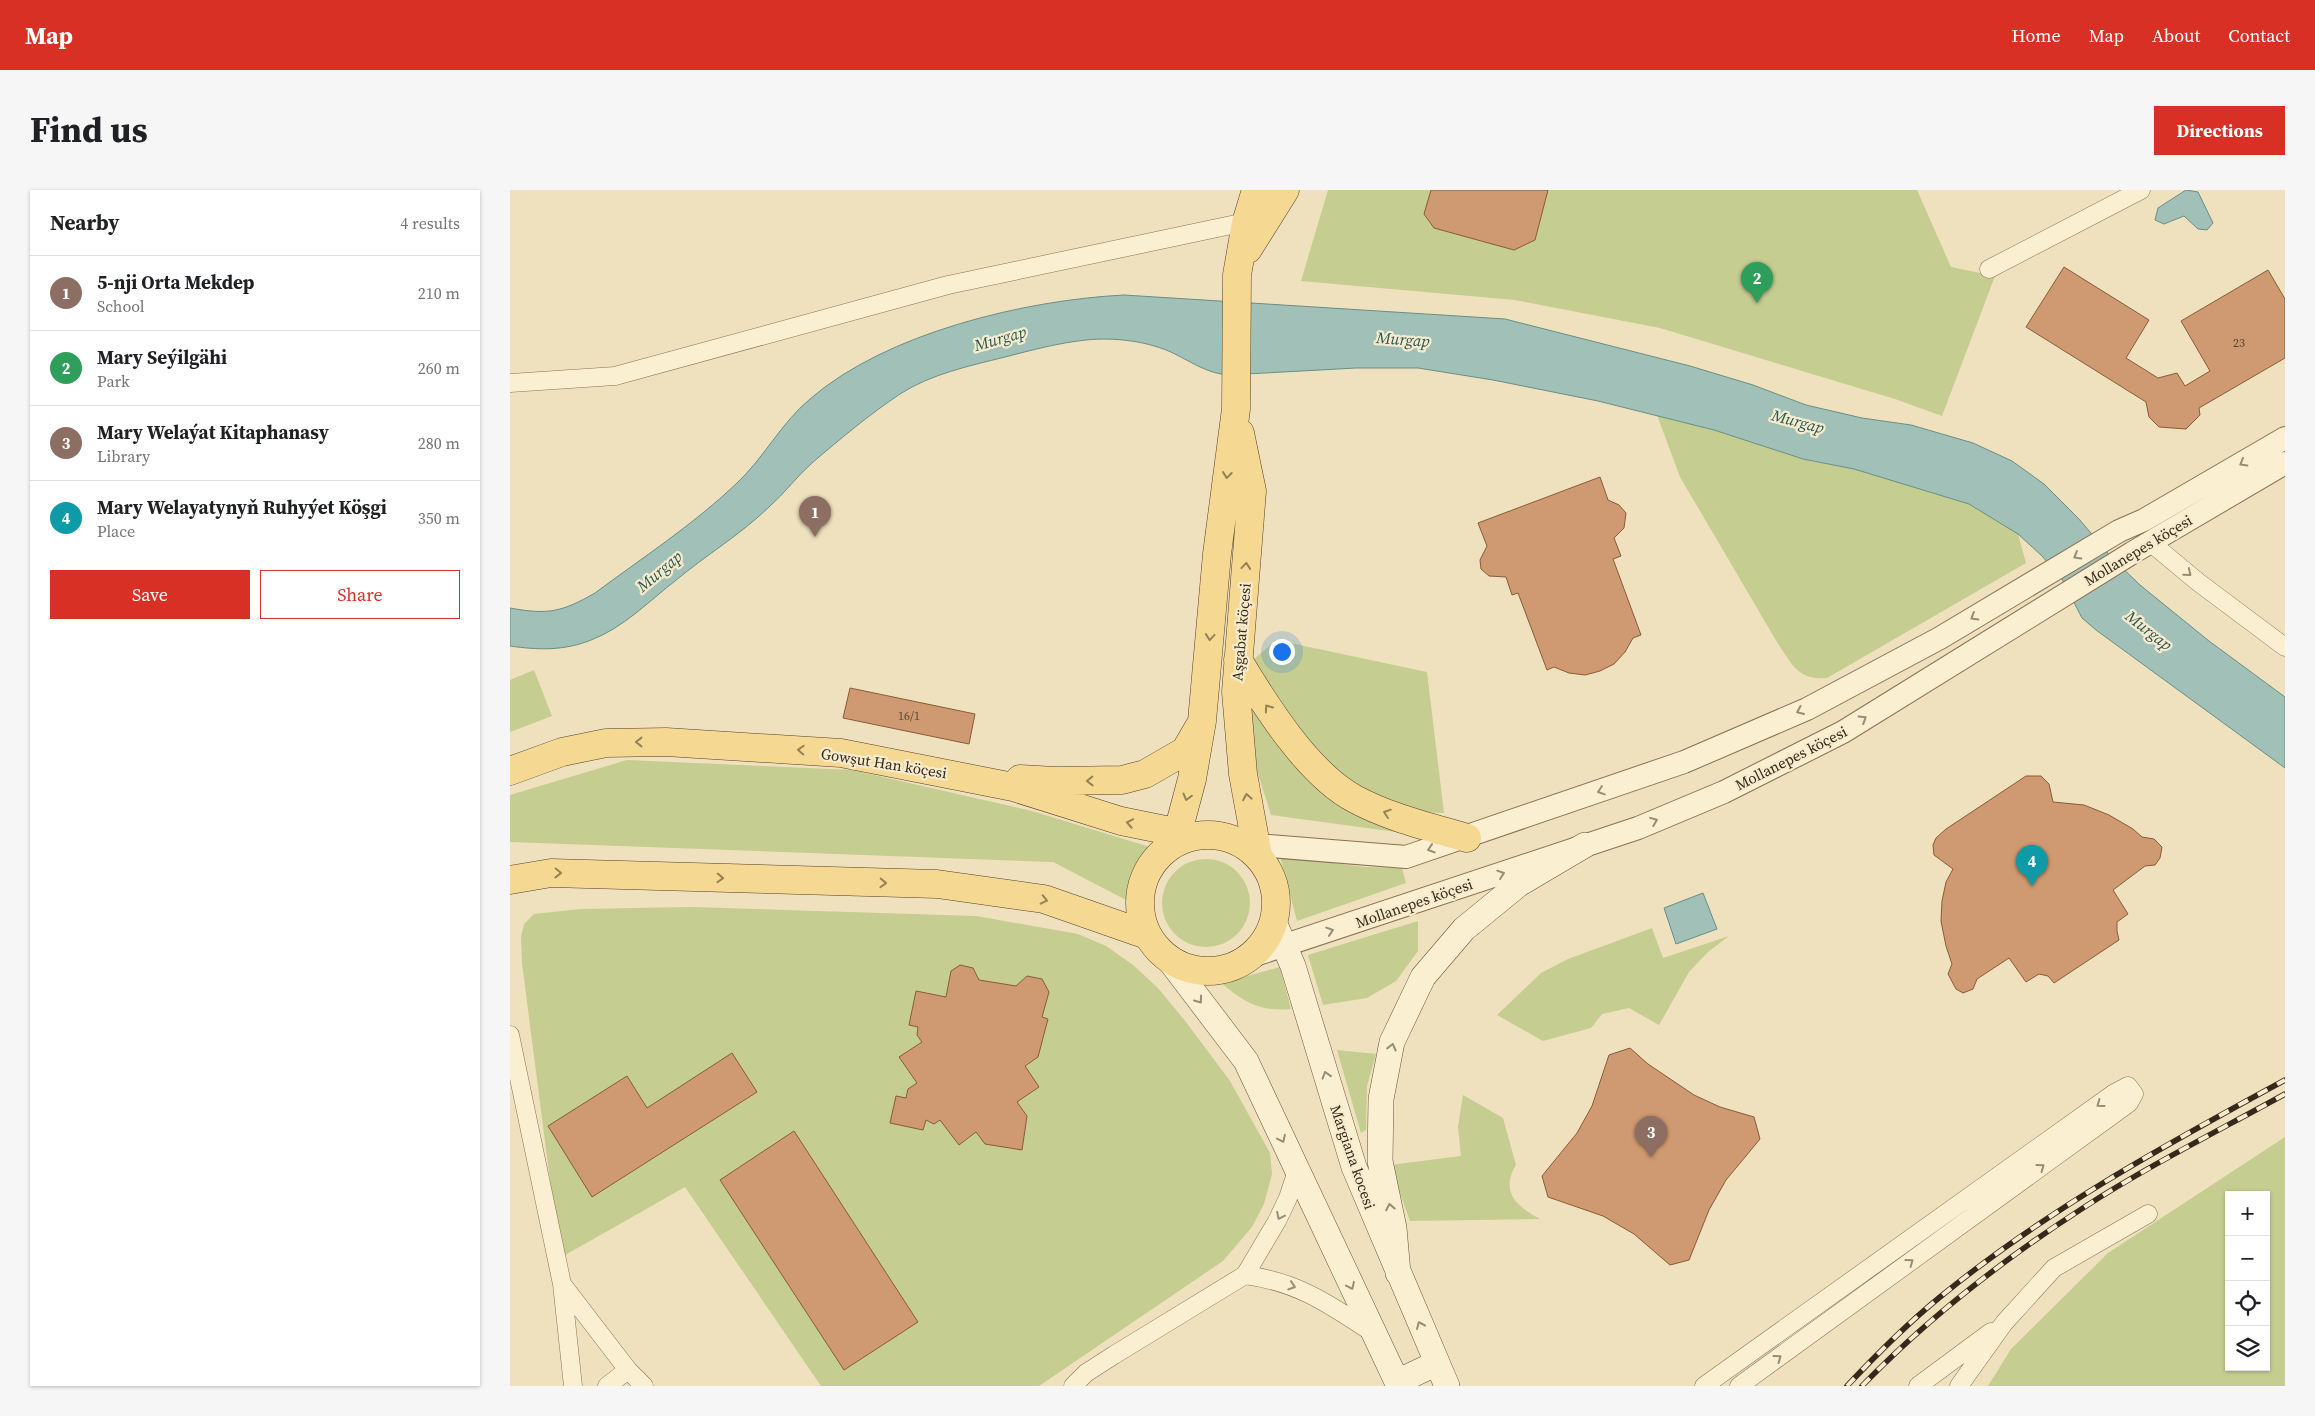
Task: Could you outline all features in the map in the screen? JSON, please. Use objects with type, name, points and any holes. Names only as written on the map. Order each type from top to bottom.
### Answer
[{"type":"main road","name":"Aşgabat köçesi","points":[[1256,190],[1257,220]]},
{"type":"main road","name":"Aşgabat köçesi","points":[[1183,837],[1202,721],[1217,554],[1235,396],[1238,268],[1257,220],[1285,190]]},
{"type":"main road","name":"Aşgabat köçesi","points":[[1235,396],[1252,492],[1236,692],[1243,774],[1253,848]]},
{"type":"main road","points":[[1238,660],[1259,696],[1290,739],[1326,776],[1353,798],[1377,810],[1467,838]]},
{"type":"main road","points":[[968,777],[1055,781],[1122,780],[1145,774],[1185,751],[1202,721]]},
{"type":"main road","name":"Gowşut Han köçesi","points":[[510,771],[562,752],[606,742],[666,742],[841,753],[1013,787],[1121,821],[1183,837]]},
{"type":"main road","points":[[1170,961],[1190,970],[1212,972],[1233,967],[1252,956],[1265,940],[1279,934],[1275,887],[1268,870],[1253,848],[1227,837],[1211,834],[1183,837],[1158,856],[1150,868],[1140,894],[1140,915],[1147,935],[1157,949],[1170,961],[1246,1061],[1398,1384],[1437,1363]]},
{"type":"main road","points":[[1398,1273],[1394,1228],[1380,1161],[1381,1099],[1392,1042],[1422,977],[1464,929],[1520,884],[1585,845]]},
{"type":"main road","points":[[510,880],[551,873],[937,884],[1044,899],[1147,935]]},
{"type":"main road","name":"Margiana kocesi","points":[[1279,934],[1293,966],[1354,1167],[1447,1386]]},
{"type":"street","points":[[1989,269],[2141,190]]},
{"type":"street","points":[[510,383],[615,376],[948,285],[1257,220]]},
{"type":"street","name":"Mollanepes köçesi","points":[[1253,848],[1406,857],[1467,838],[1684,762],[1807,709],[1940,638],[2119,532],[2144,520],[2285,438]]},
{"type":"street","name":"Mollanepes köçesi","points":[[1279,934],[1585,845],[1638,828],[1724,792],[1843,732],[2040,608],[2285,463]]},
{"type":"street","points":[[2141,547],[2198,582],[2285,647]]},
{"type":"street","points":[[1940,638],[1954,661]]},
{"type":"street","points":[[510,1035],[562,1284],[573,1386]]},
{"type":"street","points":[[1704,1386],[2113,1094],[2128,1086],[2134,1094],[2129,1103],[1739,1386]]},
{"type":"street","points":[[1073,1386],[1086,1374],[1114,1355],[1245,1275],[1277,1221],[1288,1198],[1297,1171]]},
{"type":"street","points":[[1959,1386],[2004,1323],[2054,1268],[2148,1214]]},
{"type":"street","points":[[1245,1275],[1269,1278],[1302,1289],[1333,1306],[1373,1333]]},
{"type":"street","points":[[562,1284],[628,1370],[644,1386]]},
{"type":"street","points":[[1815,1307],[1828,1322]]},
{"type":"street","points":[[1918,1386],[2004,1323]]},
{"type":"street","points":[[607,1386],[628,1370]]},
{"type":"green space","points":[[1328,190],[1917,190],[1951,267],[1995,276],[1942,416],[1895,399],[1660,328],[1515,300],[1301,281]]},
{"type":"green space","points":[[1657,415],[1714,430],[1802,459],[1854,469],[1969,504],[2018,534],[2026,563],[1827,678],[1809,677],[1796,669],[1777,642],[1680,477]]},
{"type":"green space","points":[[1276,640],[1427,672],[1444,813],[1410,812],[1325,769],[1253,660]]},
{"type":"green space","points":[[534,670],[552,716],[510,732],[510,680]]},
{"type":"green space","points":[[1252,702],[1282,749],[1412,826],[1396,832],[1271,815],[1253,758]]},
{"type":"green space","points":[[627,760],[852,770],[1032,811],[1150,847],[1131,879],[1130,902],[1053,862],[510,842],[510,795]]},
{"type":"green space","points":[[1280,856],[1364,867],[1402,868],[1406,883],[1297,921]]},
{"type":"green space","points":[[1206,859],[1223,862],[1231,866],[1243,878],[1247,886],[1250,903],[1247,920],[1243,928],[1231,940],[1223,944],[1206,947],[1189,944],[1181,940],[1169,928],[1165,920],[1162,903],[1165,886],[1169,878],[1181,866],[1189,862]]},
{"type":"green space","points":[[691,907],[976,916],[1078,934],[1106,946],[1133,965],[1158,988],[1186,1022],[1230,1081],[1270,1153],[1272,1174],[1264,1204],[1252,1227],[1223,1261],[1039,1386],[821,1386],[685,1187],[560,1258],[522,963],[521,937],[524,924],[534,914],[581,909]]},
{"type":"green space","points":[[1418,921],[1418,951],[1396,981],[1367,998],[1323,1005],[1308,955]]},
{"type":"green space","points":[[1652,928],[1663,958],[1729,936],[1708,952],[1689,972],[1659,1025],[1629,1008],[1602,1014],[1591,1028],[1543,1041],[1497,1015],[1541,973],[1568,959]]},
{"type":"green space","points":[[1280,967],[1291,1009],[1280,1010],[1261,1007],[1237,996],[1221,983]]},
{"type":"green space","points":[[1337,1050],[1376,1054],[1367,1086],[1366,1130],[1361,1133]]},
{"type":"green space","points":[[1463,1095],[1503,1118],[1516,1165],[1511,1175],[1510,1191],[1524,1209],[1540,1219],[1410,1221],[1390,1165],[1461,1156],[1458,1127]]},
{"type":"green space","points":[[2285,1137],[2285,1386],[1988,1386],[2011,1349],[2108,1253]]},
{"type":"water","points":[[2186,190],[2198,192],[2213,223],[2207,230],[2198,229],[2184,216],[2164,224],[2155,220],[2158,208]]},
{"type":"water","name":"Murgap","points":[[1124,295],[1505,319],[1690,366],[1753,385],[1806,405],[1862,418],[1911,425],[1973,443],[2012,461],[2044,484],[2079,519],[2112,558],[2140,585],[2209,641],[2285,697],[2285,768],[2096,630],[2082,618],[2062,579],[2042,556],[2018,534],[1969,504],[1854,469],[1803,459],[1714,430],[1598,401],[1493,380],[1418,368],[1356,368],[1228,375],[1207,370],[1154,346],[1108,339],[1086,340],[1045,347],[951,371],[912,387],[866,418],[807,468],[758,517],[614,629],[581,644],[561,648],[541,649],[510,646],[510,608],[535,611],[554,610],[564,608],[595,593],[720,499],[746,474],[800,408],[841,376],[877,356],[917,338],[958,324],[1044,304]]},
{"type":"water","points":[[1703,893],[1717,929],[1676,944],[1664,908]]},
{"type":"building","points":[[1431,190],[1548,190],[1535,240],[1514,250],[1434,228],[1424,214]]},
{"type":"building","points":[[2064,267],[2149,320],[2126,358],[2158,378],[2177,373],[2185,386],[2210,371],[2181,321],[2268,270],[2285,299],[2285,358],[2199,408],[2200,415],[2186,429],[2159,427],[2149,417],[2146,402],[2026,327]]},
{"type":"building","points":[[1600,477],[1608,500],[1619,505],[1626,513],[1624,528],[1614,538],[1621,556],[1613,559],[1641,635],[1633,638],[1625,652],[1614,664],[1600,671],[1585,675],[1569,673],[1554,667],[1547,670],[1518,593],[1512,595],[1506,577],[1489,576],[1481,569],[1480,560],[1487,546],[1478,523]]},
{"type":"building","points":[[850,688],[975,714],[969,744],[843,718]]},
{"type":"building","points":[[2026,776],[2041,776],[2049,784],[2053,802],[2084,805],[2109,815],[2133,829],[2142,837],[2154,839],[2162,847],[2160,858],[2155,865],[2145,866],[2113,890],[2128,914],[2117,922],[2119,940],[2054,983],[2048,976],[2039,974],[2026,982],[2009,958],[1977,979],[1973,989],[1963,993],[1956,989],[1948,974],[1952,964],[1941,921],[1942,901],[1946,882],[1953,869],[1934,855],[1933,845],[1936,838],[1946,829]]},
{"type":"building","points":[[960,965],[973,968],[979,980],[1016,986],[1027,976],[1042,979],[1049,992],[1042,1017],[1048,1019],[1038,1057],[1025,1066],[1039,1087],[1017,1102],[1027,1116],[1022,1150],[985,1144],[976,1132],[959,1145],[940,1120],[934,1124],[926,1120],[923,1130],[890,1123],[896,1096],[906,1098],[908,1089],[917,1083],[899,1057],[922,1042],[917,1035],[918,1027],[909,1025],[916,991],[946,997],[951,971]]},
{"type":"building","points":[[1630,1048],[1648,1064],[1694,1095],[1720,1107],[1754,1117],[1760,1139],[1726,1180],[1709,1210],[1689,1260],[1670,1265],[1634,1234],[1603,1216],[1548,1197],[1542,1176],[1577,1133],[1592,1106],[1609,1055]]},
{"type":"building","points":[[732,1053],[757,1092],[592,1197],[548,1126],[627,1076],[647,1108]]},
{"type":"building","points":[[794,1131],[918,1322],[844,1370],[720,1180]]},
{"type":"railway","points":[[1847,1386],[1892,1340],[1928,1307],[2021,1236],[2107,1181],[2195,1129],[2285,1080]]},
{"type":"railway","points":[[1862,1386],[1940,1313],[2024,1248],[2083,1208],[2133,1178],[2285,1094]]},
{"type":"place","name":"Mary Seýilgähi","points":[[1757,303]]},
{"type":"place","name":"5-nji Orta Mekdep","points":[[815,537]]},
{"type":"place","name":"Mary Welayatynyň Ruhyýet Köşgi","points":[[2032,886]]},
{"type":"place","name":"Mary Welaýat Kitaphanasy","points":[[1651,1157]]}]
